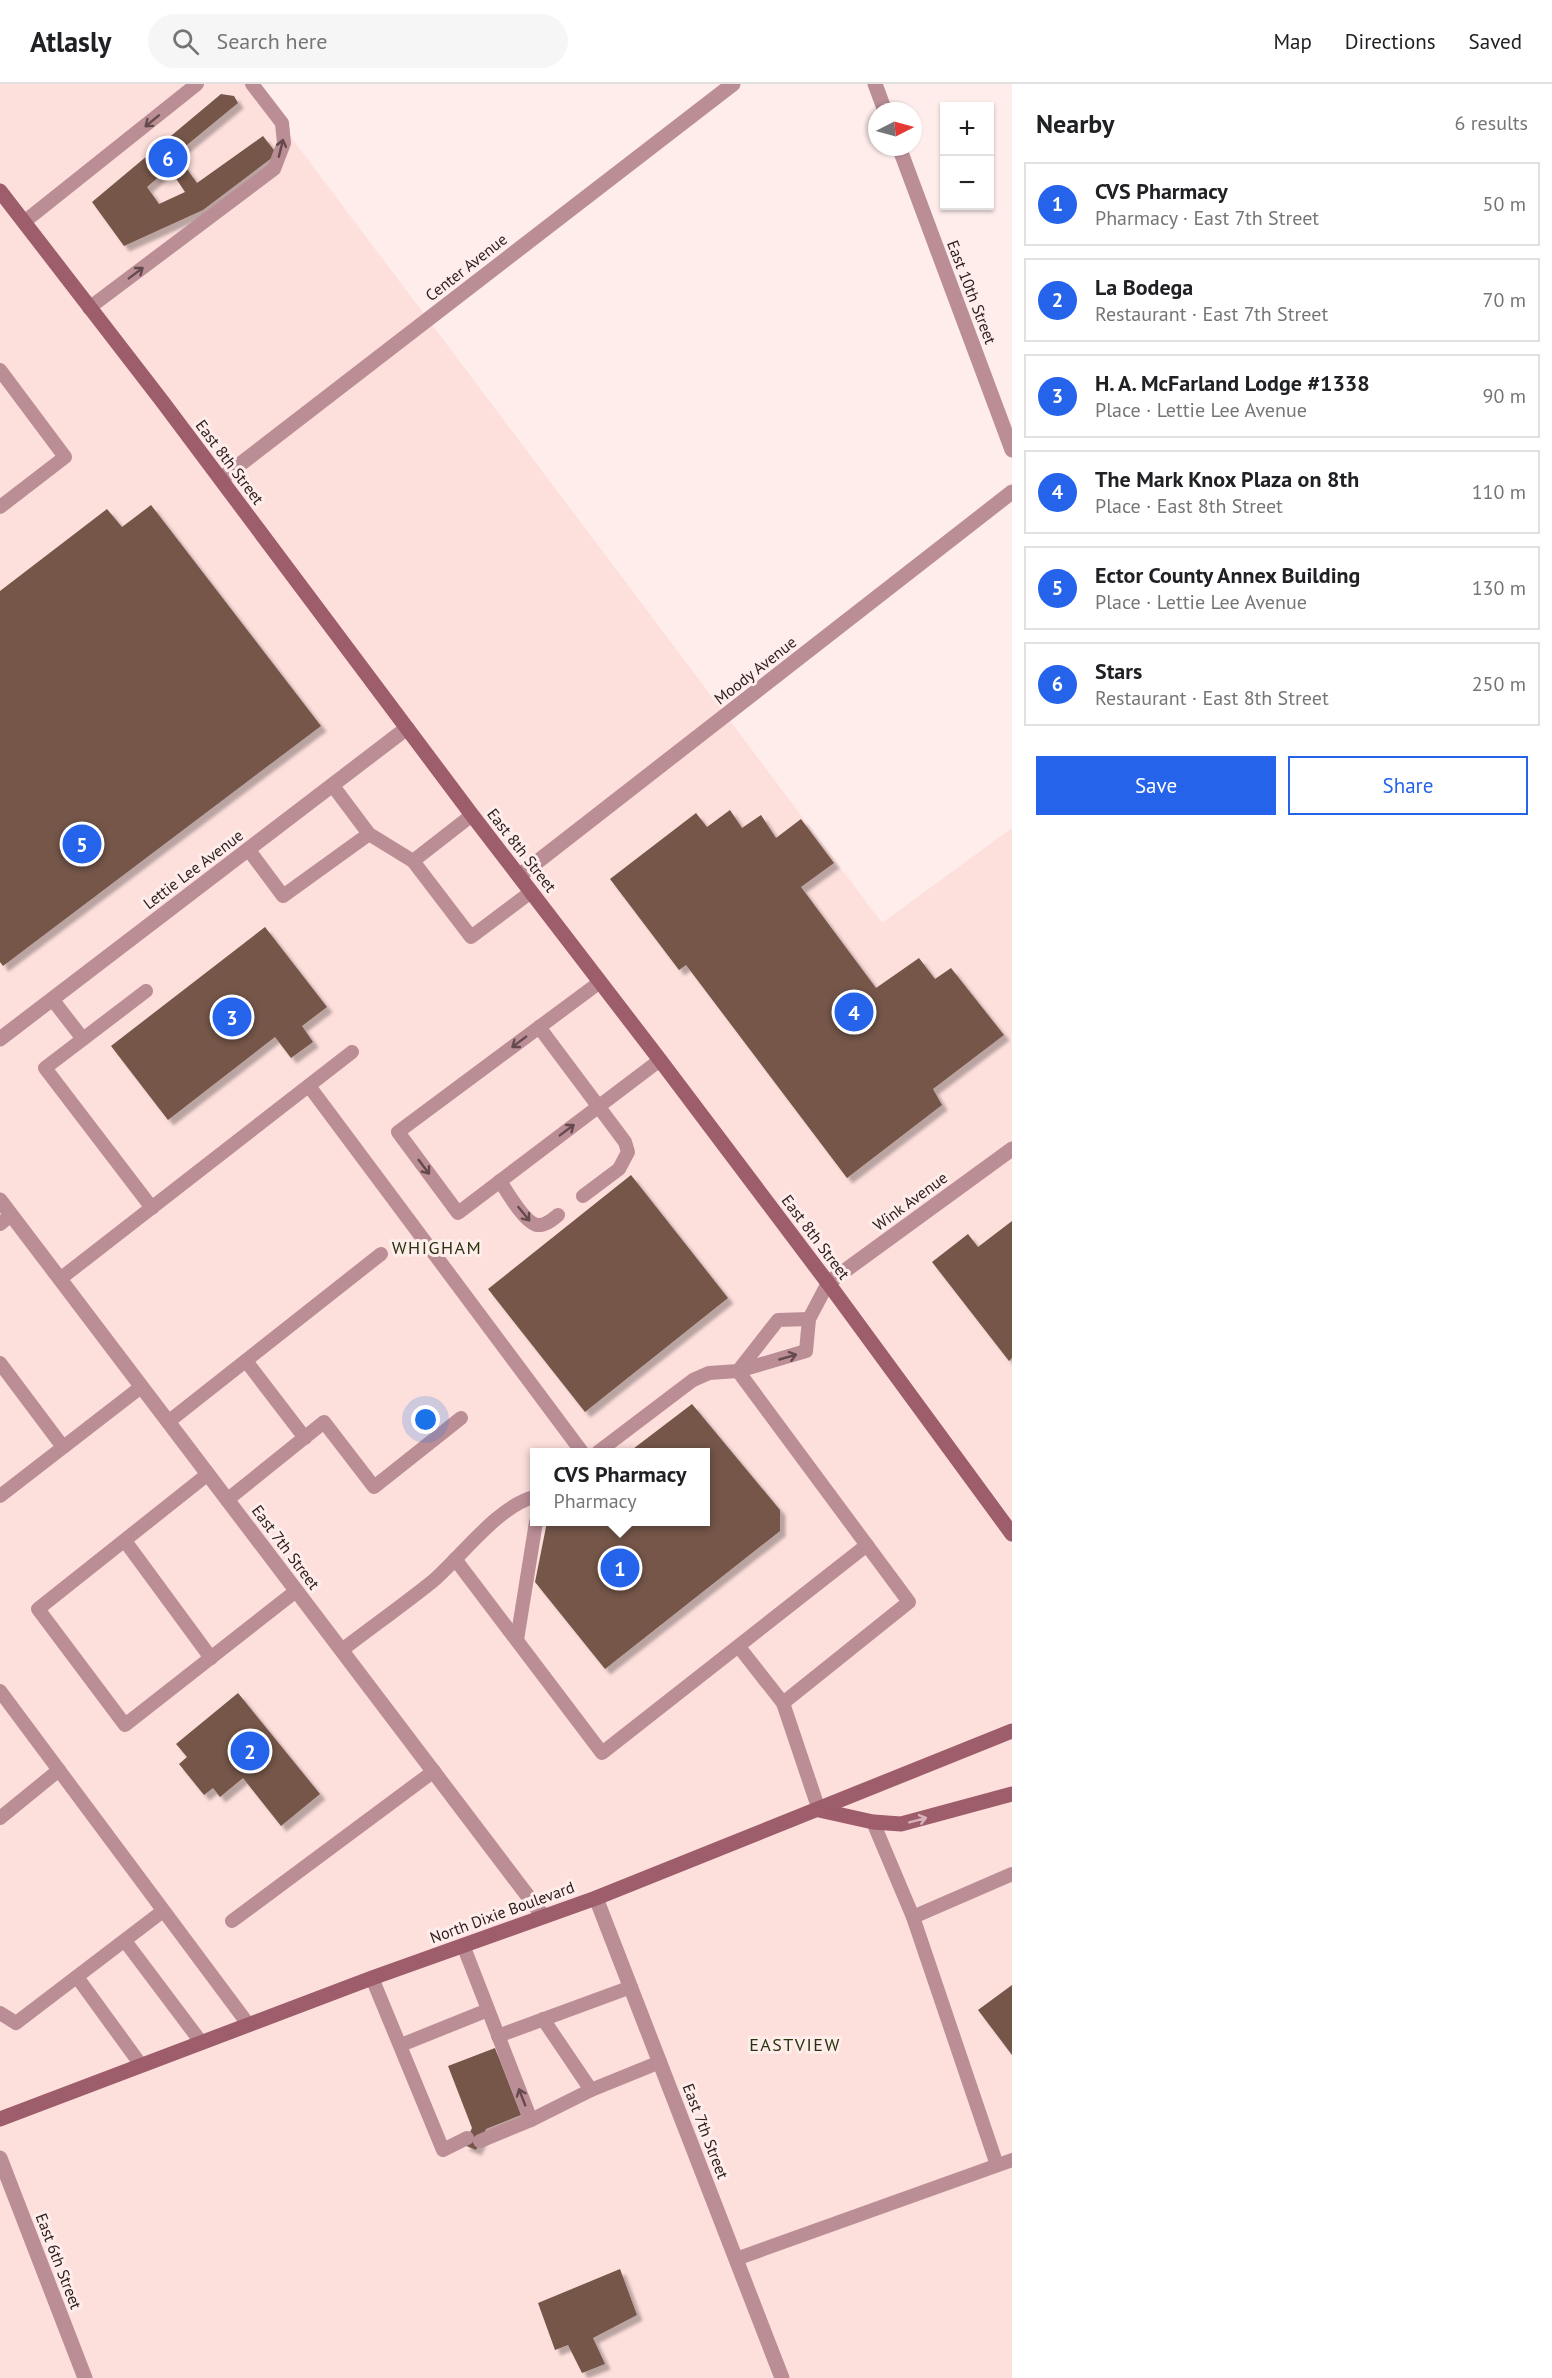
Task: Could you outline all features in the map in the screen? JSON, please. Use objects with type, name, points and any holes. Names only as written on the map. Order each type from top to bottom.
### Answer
[{"type":"main road","name":"East 8th Street","points":[[0,191],[221,479],[472,815],[660,1060],[828,1283],[1012,1534]]},
{"type":"main road","name":"North Dixie Boulevard","points":[[0,2119],[372,1978],[596,1898],[1012,1731]]},
{"type":"main road","points":[[819,1810],[873,1822],[901,1824],[1012,1794]]},
{"type":"street","name":"Center Avenue","points":[[221,479],[733,84]]},
{"type":"street","points":[[875,84],[882,102]]},
{"type":"street","name":"East 10th Street","points":[[901,156],[1012,450]]},
{"type":"street","name":"Moody Avenue","points":[[519,876],[1012,492]]},
{"type":"street","name":"Lettie Lee Avenue","points":[[1,1035],[52,999],[407,728]]},
{"type":"street","name":"Wink Avenue","points":[[828,1283],[1012,1149]]},
{"type":"street","name":"East 7th Street","points":[[0,1200],[6,1220],[60,1279],[543,1916]]},
{"type":"street","name":"East 7th Street","points":[[596,1898],[782,2378]]},
{"type":"street","name":"East 6th Street","points":[[0,2158],[85,2378]]},
{"type":"lane","points":[[24,222],[197,84]]},
{"type":"lane","points":[[89,308],[274,169],[284,143],[282,123],[252,84]]},
{"type":"lane","points":[[0,370],[65,457],[0,507]]},
{"type":"lane","points":[[333,786],[369,834],[413,861],[471,937],[531,892]]},
{"type":"lane","points":[[413,861],[472,815]]},
{"type":"lane","points":[[248,849],[283,896],[369,834]]},
{"type":"lane","points":[[600,982],[398,1132],[458,1213],[660,1060]]},
{"type":"lane","points":[[146,991],[45,1068],[152,1208]]},
{"type":"lane","points":[[52,999],[83,1039]]},
{"type":"lane","points":[[539,1027],[625,1142],[628,1152],[619,1169],[583,1196]]},
{"type":"lane","points":[[60,1279],[352,1052]]},
{"type":"lane","points":[[309,1086],[579,1448]]},
{"type":"lane","points":[[500,1181],[528,1221],[537,1226],[548,1223],[558,1215]]},
{"type":"lane","points":[[168,1422],[381,1254]]},
{"type":"lane","points":[[603,1448],[693,1380],[709,1373],[738,1371],[806,1351],[809,1319],[828,1283]]},
{"type":"lane","points":[[738,1371],[778,1320],[809,1319]]},
{"type":"lane","points":[[246,1360],[304,1438]]},
{"type":"lane","points":[[0,1363],[63,1447]]},
{"type":"lane","points":[[738,1371],[909,1602],[783,1703]]},
{"type":"lane","points":[[0,1496],[141,1387]]},
{"type":"lane","points":[[227,1500],[324,1422],[374,1487],[461,1418]]},
{"type":"lane","points":[[208,1474],[38,1609],[125,1725],[296,1591]]},
{"type":"lane","points":[[342,1650],[434,1579],[480,1532],[524,1500],[530,1498]]},
{"type":"lane","points":[[517,1641],[535,1526]]},
{"type":"lane","points":[[124,1541],[211,1658]]},
{"type":"lane","points":[[455,1559],[602,1753],[867,1545]]},
{"type":"lane","points":[[739,1647],[783,1703],[819,1810]]},
{"type":"lane","points":[[0,1691],[248,2024]]},
{"type":"lane","points":[[0,1818],[59,1770]]},
{"type":"lane","points":[[232,1920],[434,1771]]},
{"type":"lane","points":[[873,1822],[914,1917],[997,2165]]},
{"type":"lane","points":[[914,1917],[1012,1874]]},
{"type":"lane","points":[[0,2013],[16,2023],[163,1911]]},
{"type":"lane","points":[[125,1941],[201,2042]]},
{"type":"lane","points":[[463,1945],[531,2120]]},
{"type":"lane","points":[[77,1977],[141,2065]]},
{"type":"lane","points":[[372,1978],[443,2150],[531,2120],[591,2090],[660,2062]]},
{"type":"lane","points":[[498,2036],[631,1987]]},
{"type":"lane","points":[[401,2045],[488,2010]]},
{"type":"lane","points":[[543,2019],[591,2090]]},
{"type":"lane","points":[[736,2259],[1012,2160]]},
{"type":"shaded area","points":[[0,84],[251,84],[882,923],[1012,828],[1012,2378],[0,2378]]},
{"type":"building","points":[[221,94],[234,96],[238,103],[176,154],[197,183],[263,136],[277,154],[203,210],[124,246],[92,202]],"holes":[[[169,168],[185,192],[159,204],[147,187]]]},
{"type":"building","points":[[151,505],[321,726],[3,966],[0,962],[0,591],[107,509],[122,527]]},
{"type":"building","points":[[730,810],[742,828],[761,815],[776,838],[801,819],[834,863],[801,887],[876,988],[919,958],[935,979],[951,968],[1004,1035],[933,1089],[942,1105],[847,1178],[686,965],[679,970],[610,879],[696,813],[707,827]]},
{"type":"building","points":[[265,927],[327,1007],[302,1026],[313,1042],[291,1058],[275,1037],[168,1120],[111,1046]]},
{"type":"building","points":[[631,1175],[728,1298],[585,1412],[488,1289]]},
{"type":"building","points":[[1012,1221],[1012,1358],[1009,1361],[932,1262],[968,1234],[978,1247]]},
{"type":"building","points":[[692,1404],[780,1510],[780,1531],[605,1669],[535,1582],[546,1526],[710,1526],[710,1448],[634,1448]]},
{"type":"building","points":[[238,1693],[320,1794],[281,1826],[243,1778],[220,1797],[213,1788],[204,1795],[179,1764],[187,1757],[176,1744]]},
{"type":"building","points":[[1012,1985],[1012,2055],[978,2010]]},
{"type":"building","points":[[495,2048],[521,2115],[486,2129],[476,2150],[464,2145],[472,2128],[448,2066]]},
{"type":"building","points":[[620,2269],[637,2315],[593,2338],[605,2364],[582,2373],[568,2345],[555,2350],[538,2303]]},
{"type":"place","name":"Stars","points":[[168,158]]},
{"type":"place","name":"Ector County Annex Building","points":[[82,844]]},
{"type":"place","name":"The Mark Knox Plaza on 8th","points":[[854,1012]]},
{"type":"place","name":"H. A. McFarland Lodge #1338","points":[[232,1017]]},
{"type":"place","name":"CVS Pharmacy","points":[[620,1568]]},
{"type":"place","name":"La Bodega","points":[[250,1751]]},
{"type":"district","name":"WHIGHAM","points":[[437,1248]]},
{"type":"district","name":"EASTVIEW","points":[[795,2045]]}]
